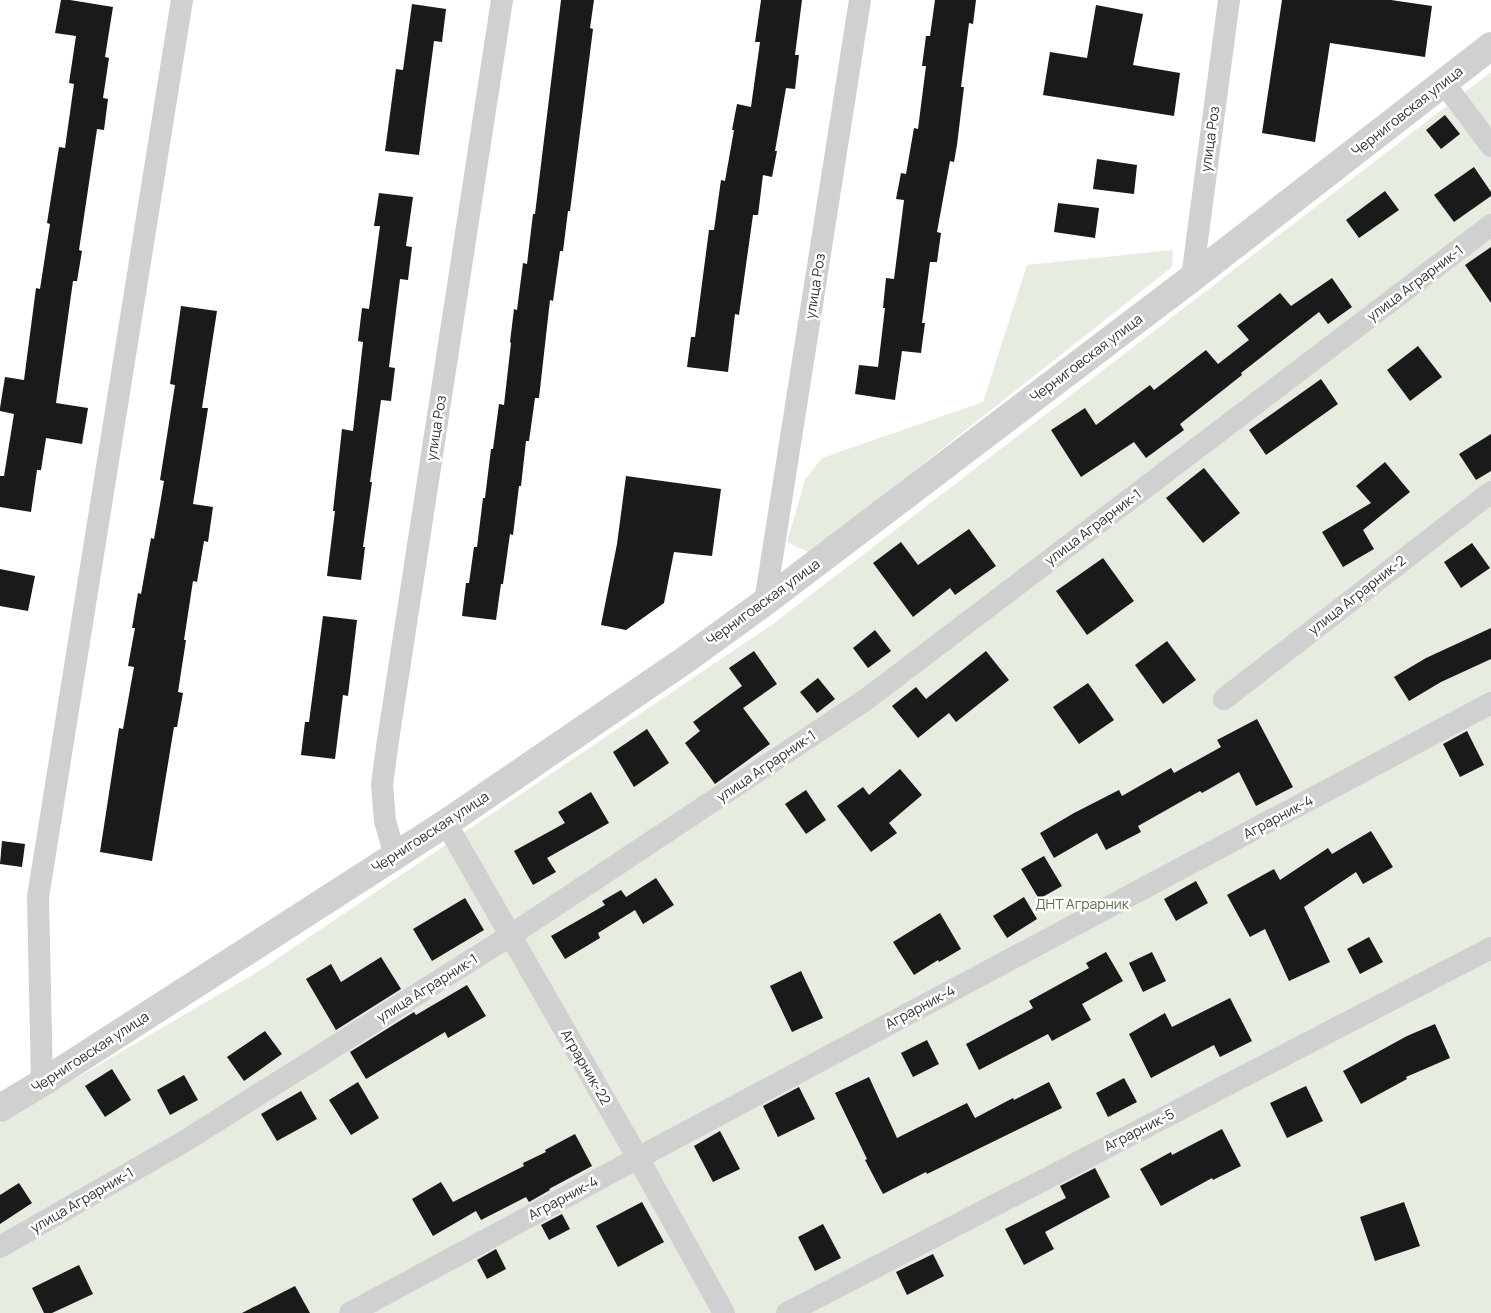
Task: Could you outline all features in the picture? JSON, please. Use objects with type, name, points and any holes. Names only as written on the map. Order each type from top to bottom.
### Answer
[{"type":"street","points":[[42,1083],[38,896],[182,0]]},
{"type":"street","name":"улица Роз","points":[[395,856],[385,821],[382,785],[384,766],[502,0]]},
{"type":"street","name":"улица Роз","points":[[766,602],[860,0]]},
{"type":"street","name":"улица Роз","points":[[1192,278],[1229,0]]},
{"type":"street","name":"Черниговская улица","points":[[0,1108],[42,1083],[395,856],[685,660],[766,602],[1192,278],[1491,46]]},
{"type":"street","points":[[1444,83],[1491,146]]},
{"type":"street","name":"улица Аграрник-1","points":[[0,1247],[185,1141],[511,935],[868,698],[1491,225]]},
{"type":"street","name":"улица Аграрник-2","points":[[1224,699],[1491,492]]},
{"type":"street","name":"Аграрник-4","points":[[350,1313],[1491,703]]},
{"type":"street","name":"Аграрник-22","points":[[446,822],[638,1158],[724,1313]]},
{"type":"street","name":"Аграрник-5","points":[[787,1313],[1491,948]]},
{"type":"green space","name":"ДНТ Аграрник","points":[[1491,72],[1491,1313],[0,1313],[0,1123],[259,971],[773,624]]},
{"type":"green space","points":[[1173,250],[1172,267],[810,553],[787,542],[805,480],[822,458],[983,402],[1027,265]]},
{"type":"building","points":[[61,0],[113,7],[105,57],[109,58],[103,98],[108,99],[104,130],[97,129],[79,250],[82,251],[77,281],[73,281],[56,403],[88,408],[82,444],[46,438],[41,470],[37,470],[31,512],[0,507],[0,476],[4,476],[14,414],[0,411],[0,408],[5,377],[24,380],[36,288],[40,289],[50,224],[47,223],[59,147],[65,148],[74,84],[69,83],[76,36],[55,33]]},
{"type":"building","points":[[561,0],[594,0],[590,28],[593,29],[570,211],[568,211],[563,251],[560,251],[553,301],[550,300],[539,398],[535,398],[529,441],[526,441],[513,535],[510,534],[496,620],[462,616],[466,583],[469,583],[474,547],[477,547],[483,498],[485,498],[499,404],[504,405],[514,309],[517,310],[523,263],[527,264],[533,214],[535,214]]},
{"type":"building","points":[[761,0],[802,0],[795,55],[799,55],[795,89],[786,88],[772,177],[763,175],[758,215],[753,215],[739,315],[735,314],[728,372],[687,367],[691,337],[695,337],[709,230],[714,230],[721,180],[725,181],[737,104],[751,107],[760,42],[755,42]]},
{"type":"building","points":[[935,0],[976,0],[973,24],[969,23],[961,87],[964,87],[957,145],[954,162],[950,161],[937,232],[941,233],[937,262],[930,262],[922,323],[925,323],[921,353],[902,351],[895,400],[855,394],[859,365],[878,367],[885,308],[883,308],[886,278],[894,279],[904,200],[896,199],[901,173],[906,174],[914,128],[918,129],[926,66],[922,66],[926,36],[930,36]]},
{"type":"building","points":[[1282,0],[1391,0],[1432,6],[1425,57],[1330,43],[1315,142],[1262,133]]},
{"type":"building","points":[[412,4],[446,9],[442,42],[434,41],[419,155],[385,151],[396,69],[403,70]]},
{"type":"building","points":[[1096,5],[1143,14],[1133,65],[1180,73],[1174,116],[1043,95],[1050,52],[1087,58]]},
{"type":"building","points":[[1445,115],[1460,134],[1441,149],[1426,130]]},
{"type":"building","points":[[1097,159],[1137,165],[1134,194],[1093,189]]},
{"type":"building","points":[[1474,167],[1491,192],[1491,196],[1454,222],[1434,195]]},
{"type":"building","points":[[1385,191],[1399,210],[1359,238],[1346,220]]},
{"type":"building","points":[[379,193],[413,197],[406,246],[412,247],[408,280],[400,279],[389,367],[395,368],[391,401],[381,400],[370,482],[372,482],[363,547],[365,547],[361,580],[327,576],[342,429],[353,431],[363,342],[358,341],[362,308],[369,309],[380,226],[374,226]]},
{"type":"building","points":[[1058,203],[1099,208],[1095,238],[1054,232]]},
{"type":"building","points":[[1491,247],[1491,303],[1465,265]]},
{"type":"building","points":[[1332,278],[1352,307],[1328,324],[1319,312],[1180,424],[1184,430],[1146,458],[1134,442],[1081,477],[1051,430],[1085,408],[1096,425],[1150,385],[1154,390],[1206,350],[1218,364],[1249,340],[1237,326],[1280,293],[1291,306]]},
{"type":"building","points":[[181,306],[217,311],[202,408],[208,408],[193,504],[213,507],[208,542],[204,541],[197,582],[193,581],[178,692],[183,693],[177,727],[174,727],[152,861],[100,852],[119,728],[123,729],[134,667],[128,666],[135,628],[132,628],[138,593],[141,594],[151,538],[154,539],[164,481],[160,480],[175,385],[170,384]]},
{"type":"building","points":[[1418,346],[1442,377],[1410,401],[1387,370]]},
{"type":"building","points":[[1321,379],[1338,404],[1266,455],[1249,430]]},
{"type":"building","points":[[1491,434],[1491,471],[1476,480],[1459,454]]},
{"type":"building","points":[[1385,462],[1410,492],[1363,530],[1374,549],[1343,567],[1322,532],[1371,503],[1356,486]]},
{"type":"building","points":[[1204,468],[1240,513],[1203,543],[1166,498]]},
{"type":"building","points":[[626,476],[721,489],[712,556],[674,552],[664,603],[626,630],[601,625],[617,544]]},
{"type":"building","points":[[969,529],[996,566],[955,595],[950,588],[913,617],[873,563],[901,542],[918,565]]},
{"type":"building","points":[[1472,543],[1490,568],[1461,588],[1444,562]]},
{"type":"building","points":[[1103,558],[1134,601],[1087,635],[1056,591]]},
{"type":"building","points":[[0,569],[35,576],[28,611],[0,606]]},
{"type":"building","points":[[323,616],[357,620],[348,696],[343,695],[335,759],[301,755],[305,722],[309,722]]},
{"type":"building","points":[[1491,628],[1491,659],[1441,682],[1409,701],[1394,677],[1426,658]]},
{"type":"building","points":[[875,630],[891,651],[868,668],[853,648]]},
{"type":"building","points":[[1167,641],[1196,680],[1163,704],[1135,665]]},
{"type":"building","points":[[754,651],[777,684],[743,708],[770,744],[715,784],[685,743],[700,731],[693,722],[742,686],[729,668]]},
{"type":"building","points":[[986,651],[1009,680],[956,722],[949,713],[918,738],[892,706],[916,687],[926,699]]},
{"type":"building","points":[[818,678],[835,699],[817,713],[800,692]]},
{"type":"building","points":[[1088,683],[1114,720],[1079,744],[1053,707]]},
{"type":"building","points":[[1257,719],[1293,787],[1256,806],[1239,772],[1202,793],[1200,791],[1138,826],[1141,832],[1106,850],[1097,833],[1054,858],[1040,833],[1119,790],[1122,796],[1171,768],[1174,773],[1221,747],[1217,740]]},
{"type":"building","points":[[647,729],[669,763],[634,787],[613,752]]},
{"type":"building","points":[[1467,731],[1484,765],[1460,777],[1443,744]]},
{"type":"building","points":[[900,769],[922,795],[889,823],[897,833],[871,852],[837,806],[863,787],[869,795]]},
{"type":"building","points":[[806,790],[826,820],[806,834],[785,804]]},
{"type":"building","points":[[591,792],[609,823],[547,858],[556,872],[533,885],[514,851],[565,823],[558,812]]},
{"type":"building","points":[[1371,831],[1393,867],[1363,884],[1356,872],[1304,907],[1330,962],[1289,981],[1265,929],[1250,937],[1227,895],[1274,869],[1280,880],[1328,848],[1332,854]]},
{"type":"building","points":[[2,841],[25,844],[22,867],[0,864]]},
{"type":"building","points":[[1044,856],[1062,886],[1039,899],[1021,869]]},
{"type":"building","points":[[656,878],[674,905],[643,924],[635,910],[598,933],[600,938],[565,959],[551,936],[605,905],[602,901],[621,890],[626,897]]},
{"type":"building","points":[[1196,881],[1208,903],[1176,921],[1164,899]]},
{"type":"building","points":[[1024,897],[1037,919],[1007,938],[993,916]]},
{"type":"building","points":[[465,898],[484,930],[432,961],[413,929]]},
{"type":"building","points":[[940,913],[961,949],[939,962],[938,960],[914,975],[893,942]]},
{"type":"building","points":[[1369,937],[1383,962],[1360,974],[1347,949]]},
{"type":"building","points":[[1106,952],[1123,981],[1082,1004],[1091,1020],[1052,1041],[1048,1034],[979,1070],[966,1044],[1033,1008],[1029,1001],[1089,968],[1086,963]]},
{"type":"building","points":[[1152,952],[1166,981],[1143,992],[1129,963]]},
{"type":"building","points":[[381,957],[401,989],[336,1030],[306,979],[331,964],[341,982]]},
{"type":"building","points":[[801,971],[823,1018],[792,1032],[770,986]]},
{"type":"building","points":[[467,985],[486,1016],[448,1038],[445,1032],[366,1079],[350,1052],[414,1012],[416,1015]]},
{"type":"building","points":[[1230,998],[1252,1041],[1220,1057],[1214,1045],[1151,1078],[1129,1034],[1165,1013],[1172,1027]]},
{"type":"building","points":[[1435,1024],[1450,1058],[1406,1077],[1407,1079],[1361,1104],[1343,1071],[1407,1036]]},
{"type":"building","points":[[265,1031],[282,1054],[244,1081],[227,1057]]},
{"type":"building","points":[[927,1040],[939,1064],[913,1077],[901,1053]]},
{"type":"building","points":[[112,1069],[131,1100],[105,1117],[85,1086]]},
{"type":"building","points":[[184,1075],[198,1100],[170,1115],[157,1090]]},
{"type":"building","points":[[869,1077],[897,1138],[967,1103],[975,1118],[1049,1082],[1062,1108],[883,1194],[865,1160],[867,1159],[835,1093]]},
{"type":"building","points":[[1124,1078],[1137,1102],[1108,1117],[1096,1093]]},
{"type":"building","points":[[358,1082],[379,1118],[351,1135],[329,1100]]},
{"type":"building","points":[[1306,1086],[1323,1121],[1287,1138],[1270,1103]]},
{"type":"building","points":[[799,1087],[815,1119],[778,1137],[763,1106]]},
{"type":"building","points":[[301,1091],[317,1119],[277,1141],[261,1114]]},
{"type":"building","points":[[1222,1129],[1241,1166],[1213,1180],[1212,1178],[1161,1206],[1140,1169],[1171,1152],[1172,1155]]},
{"type":"building","points":[[720,1131],[740,1169],[713,1182],[694,1146]]},
{"type":"building","points":[[575,1134],[592,1166],[529,1202],[526,1197],[481,1220],[476,1211],[433,1236],[412,1199],[441,1182],[453,1202],[524,1166],[523,1163],[546,1152],[545,1150]]},
{"type":"building","points":[[1095,1168],[1110,1197],[1045,1232],[1054,1249],[1024,1265],[1005,1229],[1066,1198],[1060,1186]]},
{"type":"building","points":[[19,1183],[32,1203],[0,1224],[0,1195]]},
{"type":"building","points":[[642,1202],[664,1242],[618,1267],[596,1226]]},
{"type":"building","points":[[1404,1202],[1420,1246],[1375,1261],[1360,1217]]},
{"type":"building","points":[[562,1214],[570,1229],[549,1240],[541,1225]]},
{"type":"building","points":[[823,1224],[841,1258],[815,1271],[798,1237]]},
{"type":"building","points":[[496,1249],[506,1269],[487,1279],[477,1260]]},
{"type":"building","points":[[933,1254],[944,1276],[907,1295],[896,1272]]},
{"type":"building","points":[[79,1265],[93,1294],[52,1313],[44,1313],[32,1288]]},
{"type":"building","points":[[295,1286],[310,1313],[242,1313]]}]
